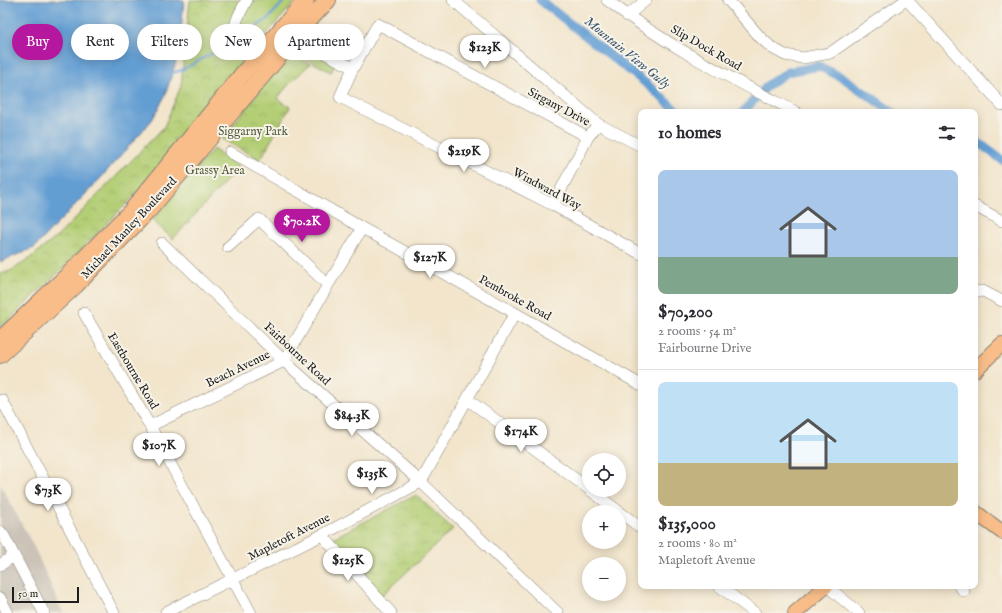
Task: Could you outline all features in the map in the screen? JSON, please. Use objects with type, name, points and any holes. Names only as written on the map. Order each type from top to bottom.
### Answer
[{"type":"highway","name":"Michael Manley Boulevard","points":[[266,47],[306,0]]},
{"type":"highway","name":"Michael Manley Boulevard","points":[[0,356],[76,285],[149,210],[328,0]]},
{"type":"highway","name":"Michael Manley Boulevard","points":[[0,340],[70,273],[132,210],[255,60]]},
{"type":"main road","points":[[978,366],[1002,344]]},
{"type":"main road","points":[[978,514],[1002,532]]},
{"type":"main road","points":[[795,613],[823,589]]},
{"type":"street","points":[[235,24],[247,0]]},
{"type":"street","points":[[453,0],[598,124]]},
{"type":"street","name":"Slip Dock Road","points":[[607,0],[627,16],[690,55],[790,109]]},
{"type":"street","points":[[627,16],[646,0]]},
{"type":"street","points":[[728,0],[760,37],[772,48],[784,55],[803,58],[830,53],[907,0],[1002,105]]},
{"type":"street","name":"Sirgany Drive","points":[[353,68],[378,24],[588,137],[598,124],[638,144]]},
{"type":"street","points":[[338,60],[353,68]]},
{"type":"street","name":"Windward Way","points":[[353,68],[340,97],[553,205],[638,252]]},
{"type":"street","points":[[553,205],[588,137]]},
{"type":"street","name":"Pembroke Road","points":[[230,152],[638,383]]},
{"type":"street","points":[[978,208],[1002,220]]},
{"type":"street","points":[[228,248],[259,219],[328,285]]},
{"type":"street","name":"Beach Avenue","points":[[150,426],[284,361],[362,228]]},
{"type":"street","name":"Fairbourne Road","points":[[162,243],[284,361],[420,482],[558,613]]},
{"type":"street","points":[[978,291],[983,290],[1002,301]]},
{"type":"street","name":"Eastbourne Road","points":[[84,313],[150,426],[251,613]]},
{"type":"street","points":[[420,482],[515,313]]},
{"type":"street","points":[[467,398],[582,485]]},
{"type":"street","points":[[2,400],[114,613]]},
{"type":"street","name":"Mapletoft Avenue","points":[[166,612],[322,535],[420,482]]},
{"type":"street","points":[[599,497],[638,526]]},
{"type":"street","points":[[0,532],[4,536],[44,613]]},
{"type":"street","points":[[322,535],[391,613]]},
{"type":"street","points":[[0,565],[14,556]]},
{"type":"street","points":[[723,589],[755,613]]},
{"type":"street","points":[[830,589],[859,613]]},
{"type":"street","points":[[0,598],[8,613]]},
{"type":"shaded area","points":[[0,484],[34,547],[63,613],[0,613]]},
{"type":"green space","name":"Siggarny Park","points":[[190,0],[240,0],[234,13],[232,24],[210,24],[210,60],[243,60],[199,121],[141,189],[62,269],[0,328],[0,274],[10,271],[25,262],[57,237],[164,127],[181,86],[184,60],[202,60],[202,24],[187,24]]},
{"type":"green space","points":[[249,0],[297,0],[266,34],[266,24],[240,24]]},
{"type":"green space","name":"Siggarny Park","points":[[287,60],[303,60],[310,64],[289,84],[277,99],[290,107],[260,160],[222,139]]},
{"type":"green space","points":[[308,60],[338,60],[331,72]]},
{"type":"green space","name":"Grassy Area","points":[[213,149],[239,167],[173,239],[152,220]]},
{"type":"green space","points":[[416,495],[453,529],[381,596],[331,539]]},
{"type":"water","points":[[0,0],[184,0],[182,24],[137,24],[137,60],[176,60],[165,96],[152,120],[98,181],[34,248],[0,262]]},
{"type":"waterway","points":[[260,24],[268,19],[285,0]]},
{"type":"waterway","name":"Mountain View Gully","points":[[540,0],[648,85],[675,109]]},
{"type":"waterway","points":[[172,73],[182,70],[210,55]]},
{"type":"waterway","name":"Mountain View Gully","points":[[746,109],[769,84],[788,72],[819,66],[845,79],[888,109]]},
{"type":"waterway","name":"Mountain View Gully","points":[[978,142],[1002,160]]}]
